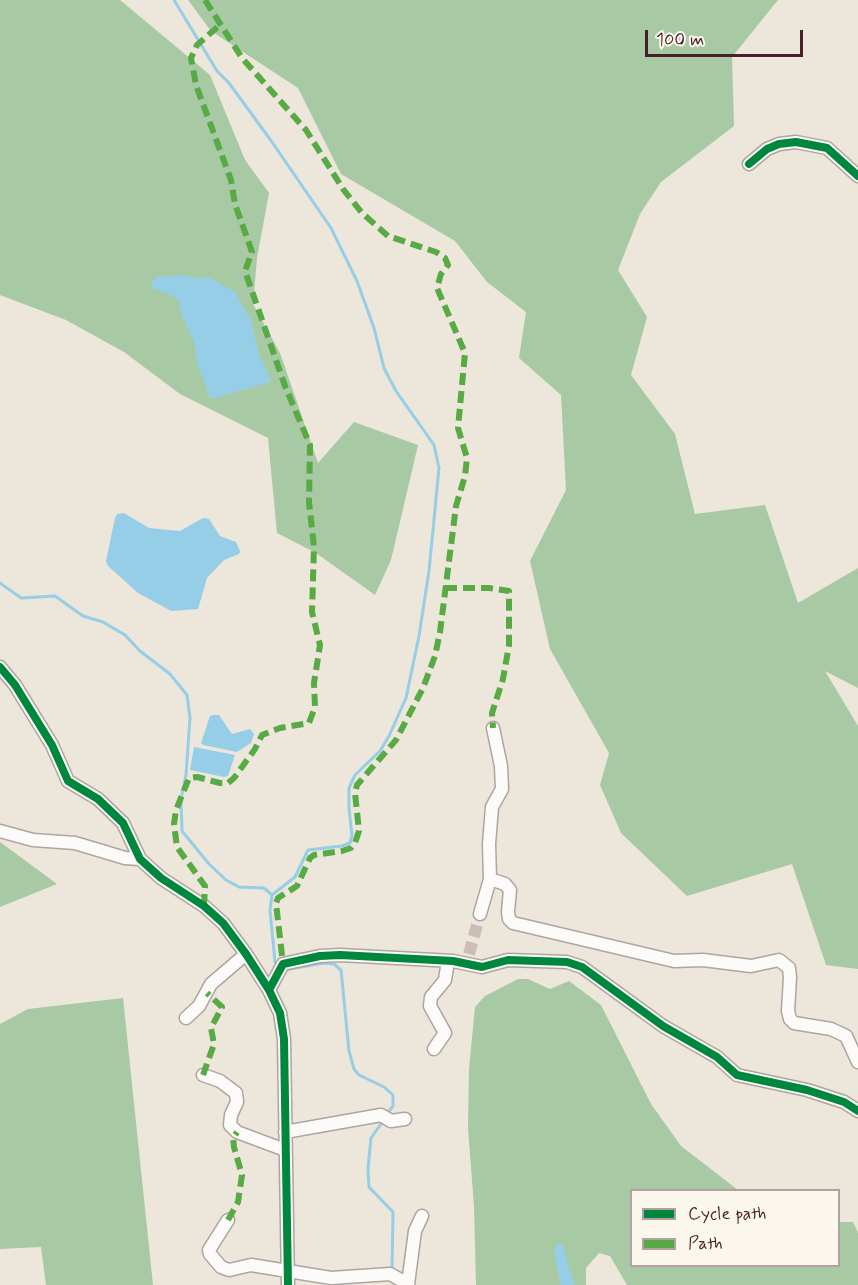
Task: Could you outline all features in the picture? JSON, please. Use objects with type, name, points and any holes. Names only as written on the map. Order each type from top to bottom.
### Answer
[{"type":"street","points":[[749,164],[767,149],[779,144],[796,142],[827,148],[858,176]]},
{"type":"street","points":[[0,667],[15,685],[52,746],[68,781],[98,799],[123,823],[140,859],[161,878],[204,906],[223,923],[246,954],[280,1013],[284,1036],[288,1285]]},
{"type":"street","points":[[480,914],[490,879],[489,844],[492,807],[502,789],[501,766],[493,728]]},
{"type":"street","points":[[0,831],[33,840],[75,843],[125,858],[140,859]]},
{"type":"street","points":[[490,879],[504,884],[510,890],[508,912],[509,919],[513,923],[674,961],[704,960],[751,966],[779,960],[789,968],[788,1011],[790,1019],[794,1023],[831,1029],[846,1036],[858,1062]]},
{"type":"street","points":[[186,1018],[199,1006],[211,984],[246,954]]},
{"type":"street","points":[[268,990],[283,963],[340,955],[448,961],[467,959],[483,967],[508,960],[524,959],[567,962],[582,967],[663,1026],[717,1057],[737,1075],[807,1090],[858,1105]]},
{"type":"street","points":[[435,1049],[445,1033],[430,1006],[431,997],[445,980],[448,961]]},
{"type":"street","points":[[203,1075],[220,1081],[236,1093],[237,1102],[231,1115],[230,1125],[237,1132],[285,1150]]},
{"type":"street","points":[[844,1102],[858,1111]]},
{"type":"street","points":[[285,1132],[381,1115],[391,1120],[405,1119]]},
{"type":"street","points":[[228,1220],[209,1250],[221,1267],[229,1270],[251,1265],[331,1278],[390,1274],[408,1284],[415,1231],[422,1216]]},
{"type":"green space","points":[[0,0],[120,0],[210,75],[245,160],[269,193],[257,258],[253,304],[280,353],[318,463],[354,422],[418,445],[391,560],[375,595],[316,553],[277,533],[268,438],[180,394],[124,352],[66,320],[0,295]]},
{"type":"green space","points":[[188,0],[778,0],[732,57],[734,126],[661,182],[640,214],[618,270],[647,317],[631,375],[675,434],[695,514],[765,505],[798,603],[858,568],[858,688],[825,671],[858,726],[858,969],[826,965],[792,864],[687,896],[621,833],[600,785],[609,753],[550,649],[530,561],[566,490],[561,395],[519,358],[526,312],[487,282],[455,241],[341,174],[298,88],[211,31]]},
{"type":"green space","points":[[0,842],[57,884],[0,907]]},
{"type":"green space","points":[[518,979],[528,979],[550,989],[569,981],[601,1005],[651,1104],[681,1146],[737,1189],[630,1189],[630,1267],[840,1267],[840,1222],[853,1222],[858,1233],[858,1285],[627,1285],[610,1256],[599,1253],[586,1268],[586,1285],[476,1285],[474,1206],[468,1128],[469,1069],[475,1007],[485,996]]},
{"type":"green space","points":[[123,998],[153,1285],[46,1285],[41,1247],[0,1249],[0,1024],[28,1009]]},
{"type":"water","points":[[181,275],[208,277],[234,291],[251,320],[258,352],[270,382],[210,398],[196,360],[195,345],[180,311],[180,303],[175,297],[152,288],[152,281],[156,277]]},
{"type":"water","points":[[124,513],[149,528],[180,531],[203,518],[209,519],[220,536],[236,542],[239,554],[224,560],[207,578],[198,609],[171,611],[138,593],[108,566],[106,561],[115,518],[117,514]]},
{"type":"water","points":[[219,715],[232,734],[250,729],[254,734],[251,743],[237,752],[203,745],[201,743],[210,716]]},
{"type":"water","points":[[194,747],[235,755],[228,776],[190,770]]},
{"type":"water","points":[[557,1243],[563,1245],[575,1285],[561,1285],[554,1253]]},
{"type":"waterway","points":[[174,0],[217,71],[229,83],[272,142],[331,228],[357,281],[374,328],[384,368],[396,391],[434,445],[439,468],[429,571],[406,698],[380,751],[355,775],[349,788],[352,836],[350,843],[308,850],[295,877],[272,895],[270,910],[275,962],[279,967]]},
{"type":"waterway","points":[[0,583],[21,598],[55,596],[83,616],[103,622],[125,635],[140,651],[170,674],[187,695],[190,718],[186,775],[181,799],[182,831],[209,864],[226,880],[239,887],[264,888],[272,895]]},
{"type":"waterway","points":[[284,970],[324,963],[334,964],[341,970],[349,1051],[354,1069],[359,1075],[384,1087],[393,1095],[393,1106],[386,1115]]},
{"type":"waterway","points":[[383,1121],[371,1138],[369,1187],[393,1212],[392,1271]]},
{"type":"tunnel","points":[[469,954],[480,914]]},
{"type":"marked path","points":[[205,0],[242,58],[306,130],[343,189],[362,213],[388,236],[436,252],[445,258],[448,265],[441,274],[437,288],[465,353],[458,428],[467,458],[465,476],[456,506],[435,656],[423,688],[396,740],[357,785],[355,793],[359,831],[355,843],[351,848],[342,851],[314,855],[310,858],[297,886],[278,898],[276,903],[283,964]]},
{"type":"marked path","points":[[204,906],[205,886],[177,847],[174,824],[176,810],[189,778],[197,777],[228,783],[255,749],[262,735],[280,728],[309,723],[315,707],[314,683],[320,645],[312,612],[314,547],[309,502],[310,445],[285,386],[245,271],[252,252],[235,204],[231,180],[196,85],[191,58],[197,45],[221,24]]},
{"type":"marked path","points":[[445,588],[489,588],[509,591],[509,645],[503,679],[492,713],[493,728]]},
{"type":"marked path","points":[[203,1075],[214,1044],[211,1028],[222,1007],[207,993]]},
{"type":"marked path","points":[[228,1220],[238,1202],[242,1175],[234,1147],[233,1138],[237,1132]]},
{"type":"cycle path","points":[[749,164],[767,149],[779,144],[796,142],[827,148],[858,176]]},
{"type":"cycle path","points":[[0,667],[15,685],[52,745],[68,781],[98,799],[123,823],[140,859],[161,878],[204,906],[223,923],[269,990],[280,1013],[284,1039],[288,1285]]},
{"type":"cycle path","points":[[269,990],[283,964],[320,956],[453,961],[482,967],[508,960],[567,962],[582,967],[663,1026],[717,1057],[737,1075],[807,1090],[844,1102],[858,1111]]}]
